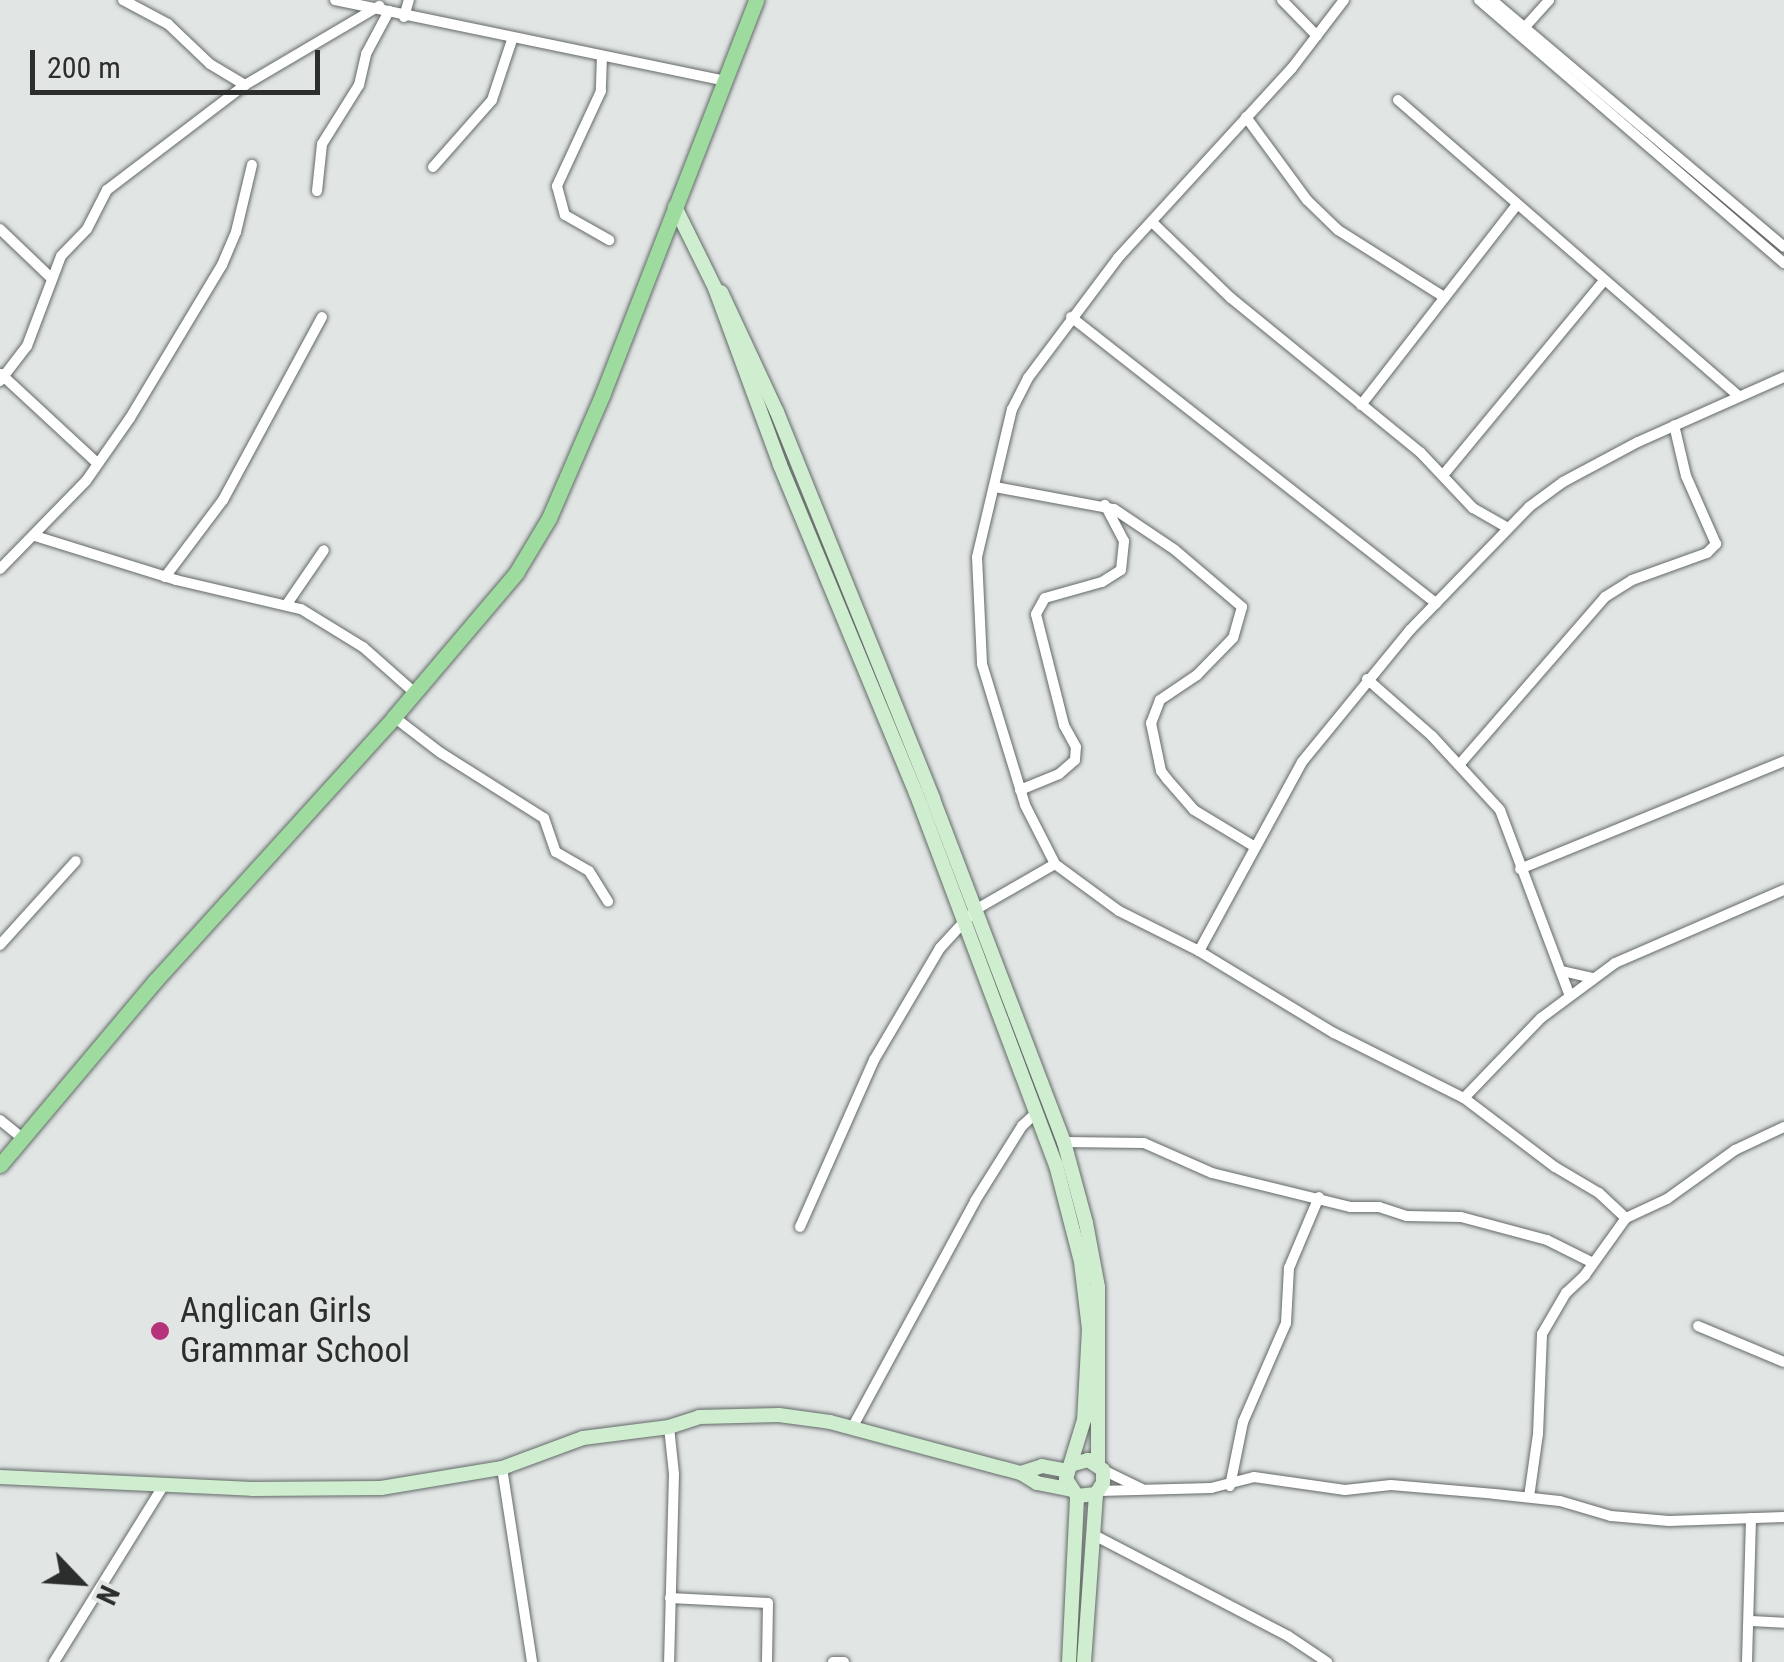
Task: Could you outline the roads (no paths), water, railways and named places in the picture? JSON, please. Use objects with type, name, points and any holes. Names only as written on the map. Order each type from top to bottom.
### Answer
[{"type":"main road","points":[[0,1165],[214,913],[415,693],[506,586],[538,538],[602,393],[756,0]]},
{"type":"main road","points":[[675,207],[715,288],[780,465],[916,793],[1037,1112],[1069,1208],[1086,1294],[1090,1358],[1084,1420],[1071,1468],[1074,1492],[1070,1662]]},
{"type":"main road","points":[[715,288],[723,294],[777,412],[1064,1142],[1086,1223],[1098,1287],[1100,1468],[1084,1662]]},
{"type":"main road","points":[[0,1477],[346,1490],[502,1468],[583,1438],[669,1427],[699,1417],[730,1414],[806,1418],[1022,1473],[1037,1484],[1098,1493]]},
{"type":"main road","points":[[1022,1473],[1042,1466],[1071,1468],[1088,1460],[1100,1468]]},
{"type":"street","points":[[123,0],[168,24],[210,64],[245,85]]},
{"type":"street","points":[[335,0],[722,80]]},
{"type":"street","points":[[404,17],[409,0]]},
{"type":"street","points":[[1282,0],[1317,36]]},
{"type":"street","points":[[1344,0],[1317,36],[1070,317],[1048,346],[1012,409],[978,557],[982,664],[1020,790],[1055,864],[1119,911],[1199,951],[1334,1034],[1464,1098],[1554,1167],[1600,1193],[1626,1218]]},
{"type":"street","points":[[1478,0],[1781,247]]},
{"type":"street","points":[[1492,0],[1781,247],[1784,263]]},
{"type":"street","points":[[1525,27],[1549,0]]},
{"type":"street","points":[[96,463],[1,377],[26,346],[50,276],[68,248],[88,229],[108,190],[245,85],[384,9]]},
{"type":"street","points":[[317,191],[322,144],[359,84],[384,9]]},
{"type":"street","points":[[433,166],[492,100],[513,38]]},
{"type":"street","points":[[602,56],[601,91],[557,186],[566,215],[609,240]]},
{"type":"street","points":[[1398,100],[1603,282],[1739,396]]},
{"type":"street","points":[[1246,118],[1307,200],[1338,230],[1444,297]]},
{"type":"street","points":[[0,568],[86,481],[130,418],[222,265],[236,232],[252,165]]},
{"type":"street","points":[[1361,405],[1516,206]]},
{"type":"street","points":[[1152,222],[1231,298],[1444,474],[1474,508],[1508,528]]},
{"type":"street","points":[[0,229],[50,276]]},
{"type":"street","points":[[1444,474],[1603,282]]},
{"type":"street","points":[[165,577],[223,500],[322,317]]},
{"type":"street","points":[[1070,317],[1436,604]]},
{"type":"street","points":[[1199,951],[1302,762],[1367,679],[1508,528],[1563,482],[1784,377]]},
{"type":"street","points":[[1459,764],[1605,597],[1632,580],[1706,553],[1716,544],[1686,476],[1674,426]]},
{"type":"street","points":[[995,487],[1104,506],[1175,550],[1242,607],[1233,638],[1197,676],[1160,700],[1151,723],[1161,771],[1167,779],[1194,810],[1255,846]]},
{"type":"street","points":[[1020,790],[1060,774],[1075,760],[1076,748],[1064,725],[1036,614],[1045,598],[1102,582],[1121,570],[1124,541],[1104,506]]},
{"type":"street","points":[[35,536],[165,577],[287,604],[349,637],[415,693]]},
{"type":"street","points":[[287,604],[324,550]]},
{"type":"street","points":[[1367,679],[1459,764],[1500,810],[1569,994]]},
{"type":"street","points":[[394,717],[441,753],[544,818],[556,852],[589,871],[608,901]]},
{"type":"street","points":[[1520,869],[1784,761]]},
{"type":"street","points":[[0,945],[76,861]]},
{"type":"street","points":[[800,1228],[886,1037],[940,948],[974,910],[1055,864]]},
{"type":"street","points":[[1464,1098],[1569,994],[1593,978],[1648,945],[1678,938],[1784,890]]},
{"type":"street","points":[[1562,971],[1593,978]]},
{"type":"street","points":[[852,1428],[975,1201],[1022,1126],[1037,1112]]},
{"type":"street","points":[[0,1120],[22,1138]]},
{"type":"street","points":[[1530,1498],[1538,1434],[1542,1334],[1566,1293],[1594,1263],[1626,1218],[1666,1200],[1735,1150],[1784,1127]]},
{"type":"street","points":[[1064,1142],[1137,1142],[1198,1169],[1400,1215],[1461,1217],[1547,1240],[1594,1263]]},
{"type":"street","points":[[1230,1486],[1242,1422],[1286,1323],[1289,1268],[1319,1197]]},
{"type":"street","points":[[1698,1326],[1784,1362]]},
{"type":"street","points":[[669,1427],[674,1474],[670,1662]]},
{"type":"street","points":[[502,1468],[532,1662]]},
{"type":"street","points":[[1100,1468],[1143,1489]]},
{"type":"street","points":[[1098,1493],[1230,1486],[1254,1478],[1345,1490],[1391,1486],[1530,1498],[1611,1516],[1705,1522],[1784,1517]]},
{"type":"street","points":[[54,1662],[162,1486]]},
{"type":"street","points":[[1747,1662],[1751,1518]]},
{"type":"street","points":[[1092,1534],[1288,1636],[1327,1662]]},
{"type":"street","points":[[670,1598],[768,1604],[767,1662]]},
{"type":"street","points":[[1751,1621],[1784,1624]]},
{"type":"street","points":[[833,1662],[844,1662]]},
{"type":"place","name":"Anglican Girls Grammar School","points":[[160,1331]]}]
